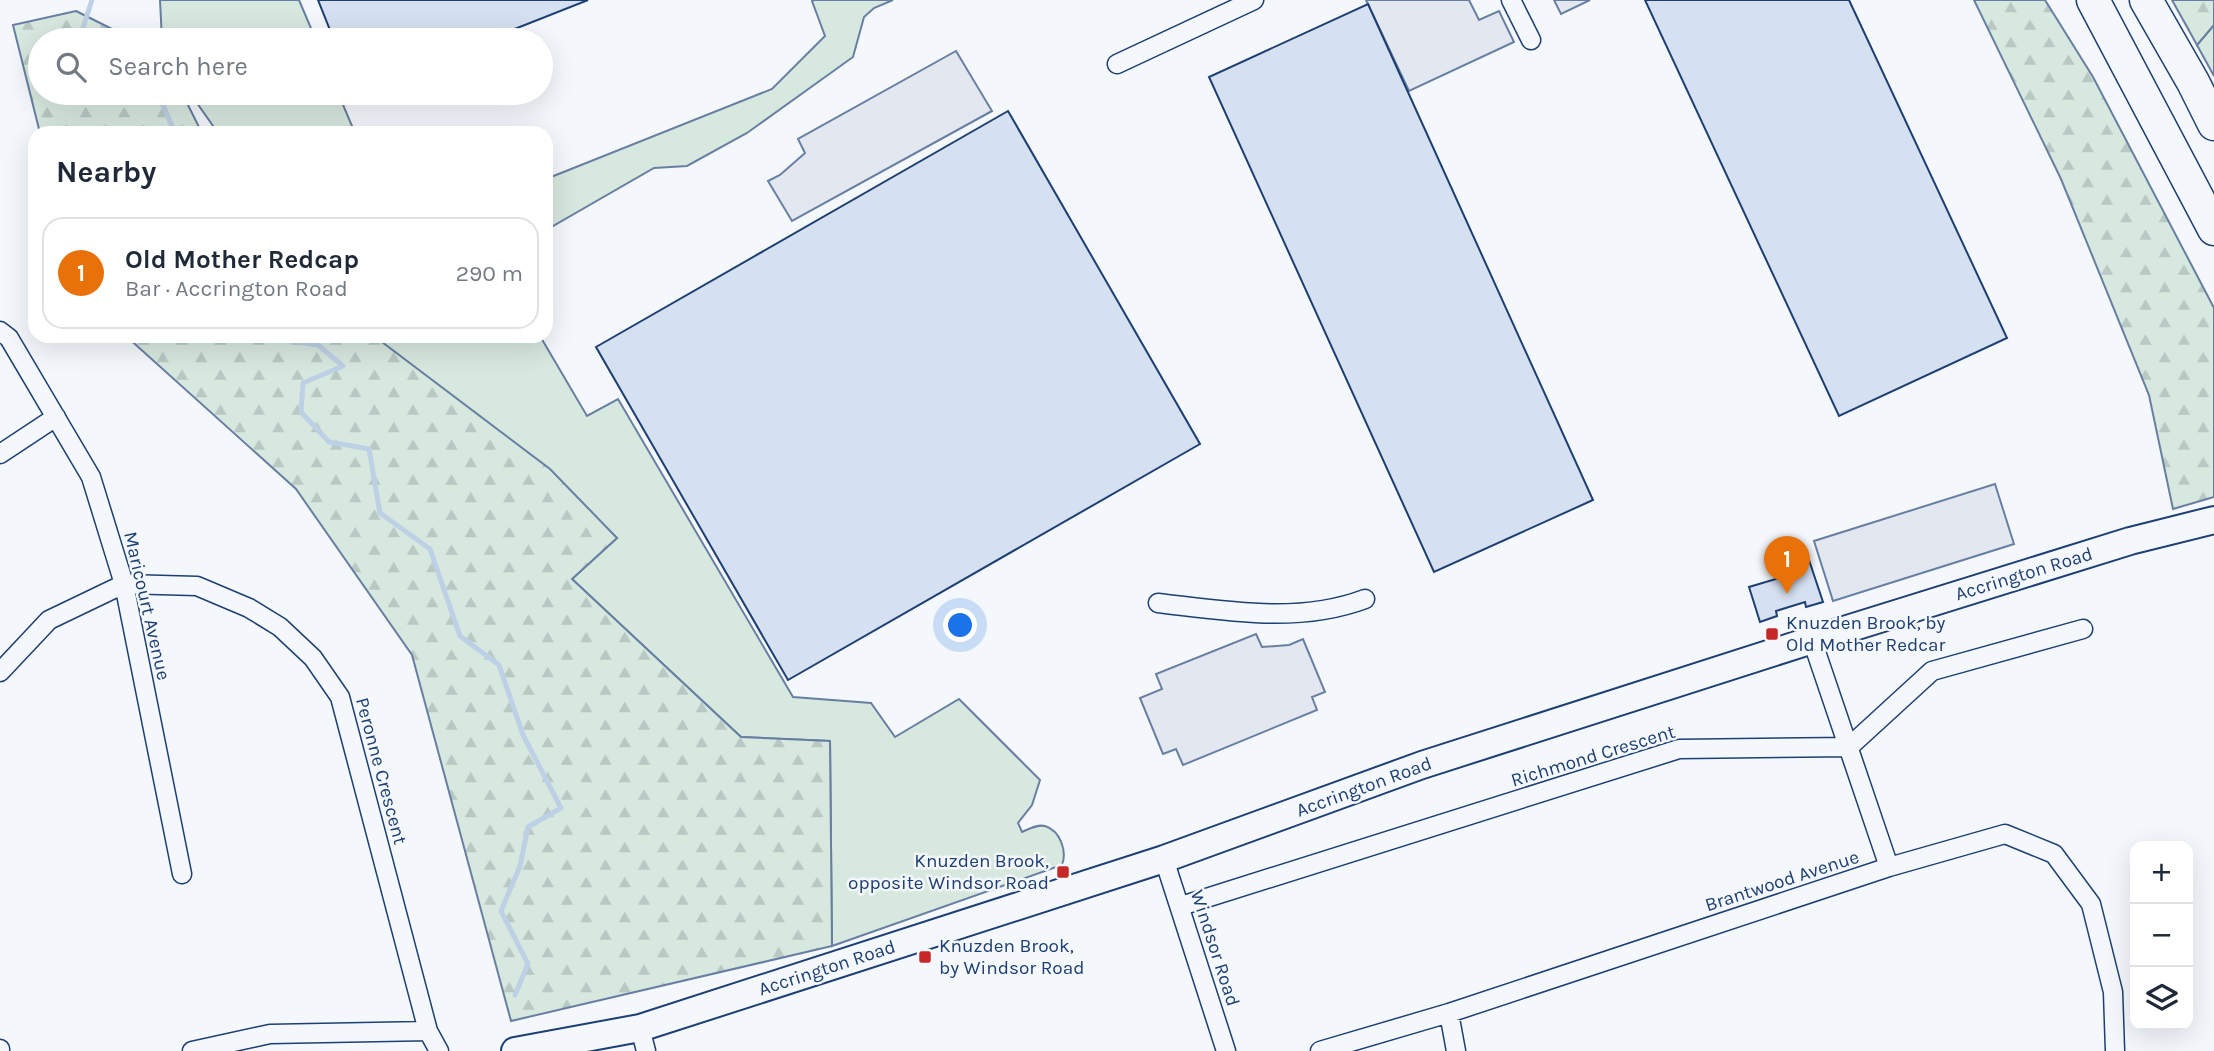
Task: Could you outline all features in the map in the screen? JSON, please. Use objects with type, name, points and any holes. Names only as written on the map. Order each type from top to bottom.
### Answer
[{"type":"highway","points":[[2075,0],[2149,109]]},
{"type":"highway","points":[[2093,0],[2214,229]]},
{"type":"highway","points":[[2146,0],[2214,124]]},
{"type":"main road","name":"Accrington Road","points":[[515,1051],[643,1040],[1164,859],[1422,765],[2130,541],[2214,520]]},
{"type":"street","points":[[1117,64],[1254,0]]},
{"type":"street","points":[[1511,0],[1531,40]]},
{"type":"street","name":"Maricourt Avenue","points":[[0,331],[9,338],[91,477],[124,584],[182,874]]},
{"type":"street","points":[[0,454],[56,417]]},
{"type":"street","name":"Peronne Crescent","points":[[0,672],[49,620],[124,584],[197,586],[249,608],[280,627],[313,658],[340,697],[428,1031],[439,1051]]},
{"type":"street","points":[[1158,603],[1253,614],[1276,614],[1320,611],[1365,599]]},
{"type":"street","points":[[1849,747],[1932,671],[2083,629]]},
{"type":"street","points":[[1812,640],[1889,867]]},
{"type":"street","name":"Richmond Crescent","points":[[1181,906],[1679,749],[1849,747]]},
{"type":"street","name":"Brantwood Avenue","points":[[1320,1051],[1449,1013],[1889,867],[2005,834],[2054,853],[2091,904],[2113,992],[2115,1051]]},
{"type":"street","name":"Windsor Road","points":[[1164,859],[1181,906],[1223,1050]]},
{"type":"street","points":[[1449,1013],[1456,1051]]},
{"type":"street","points":[[192,1051],[270,1034],[428,1031]]},
{"type":"green space","points":[[160,0],[299,0],[311,28],[161,28]]},
{"type":"green space","points":[[893,0],[874,8],[864,17],[853,57],[747,133],[687,166],[654,168],[553,226],[553,176],[772,89],[825,36],[812,1]]},
{"type":"green space","points":[[1974,0],[2045,0],[2093,77],[2214,308],[2214,497],[2173,509],[2149,395],[2061,179]]},
{"type":"green space","points":[[2172,0],[2214,0],[2214,25],[2197,45]]},
{"type":"green space","points":[[76,11],[110,28],[28,28],[28,85],[13,25]]},
{"type":"green space","points":[[2214,25],[2214,76],[2197,45]]},
{"type":"green space","points":[[33,105],[188,105],[198,126],[38,126]]},
{"type":"green space","points":[[198,105],[343,105],[352,126],[213,126]]},
{"type":"green space","points":[[134,343],[383,343],[550,469],[617,538],[572,579],[741,737],[830,741],[832,946],[511,1021],[412,655],[296,489]]},
{"type":"green space","points":[[380,343],[544,343],[587,416],[618,399],[793,697],[871,703],[895,737],[959,699],[1040,780],[1032,805],[1018,823],[1022,832],[1045,826],[1055,832],[1063,848],[1062,865],[832,946],[830,741],[741,737],[572,579],[617,538]]},
{"type":"shaded area","points":[[1366,0],[1469,0],[1479,20],[1499,11],[1514,42],[1409,91]]},
{"type":"shaded area","points":[[1554,0],[1590,0],[1561,14]]},
{"type":"shaded area","points":[[956,51],[992,111],[792,221],[768,181],[780,175],[805,153],[798,139]]},
{"type":"shaded area","points":[[1995,484],[2014,544],[1833,601],[1814,541]]},
{"type":"shaded area","points":[[1256,634],[1262,647],[1289,645],[1303,639],[1325,692],[1312,697],[1317,710],[1183,765],[1176,749],[1163,754],[1140,698],[1162,689],[1156,674]]},
{"type":"building","points":[[318,0],[588,0],[517,28],[329,28]]},
{"type":"building","points":[[1645,0],[1849,0],[2007,338],[1839,416]]},
{"type":"building","points":[[1368,4],[1593,500],[1434,572],[1209,77]]},
{"type":"building","points":[[1008,111],[1200,444],[788,680],[596,347]]},
{"type":"building","points":[[1809,560],[1823,602],[1806,607],[1805,602],[1776,611],[1777,616],[1760,622],[1749,587],[1799,572],[1796,564]]},
{"type":"waterway","points":[[83,28],[92,0]]},
{"type":"waterway","points":[[163,105],[172,126]]},
{"type":"waterway","points":[[304,343],[318,345],[343,366],[303,383],[301,412],[329,442],[369,449],[380,513],[430,549],[460,636],[499,665],[523,735],[561,808],[528,827],[520,866],[501,911],[528,964],[515,995]]},
{"type":"place","name":"Old Mother Redcap","points":[[1787,594]]},
{"type":"place","name":"Knuzden Brook, by Old Mother Redcar","points":[[1772,634]]},
{"type":"place","name":"Knuzden Brook, opposite Windsor Road","points":[[1063,872]]},
{"type":"place","name":"Knuzden Brook, by Windsor Road","points":[[925,957]]}]
